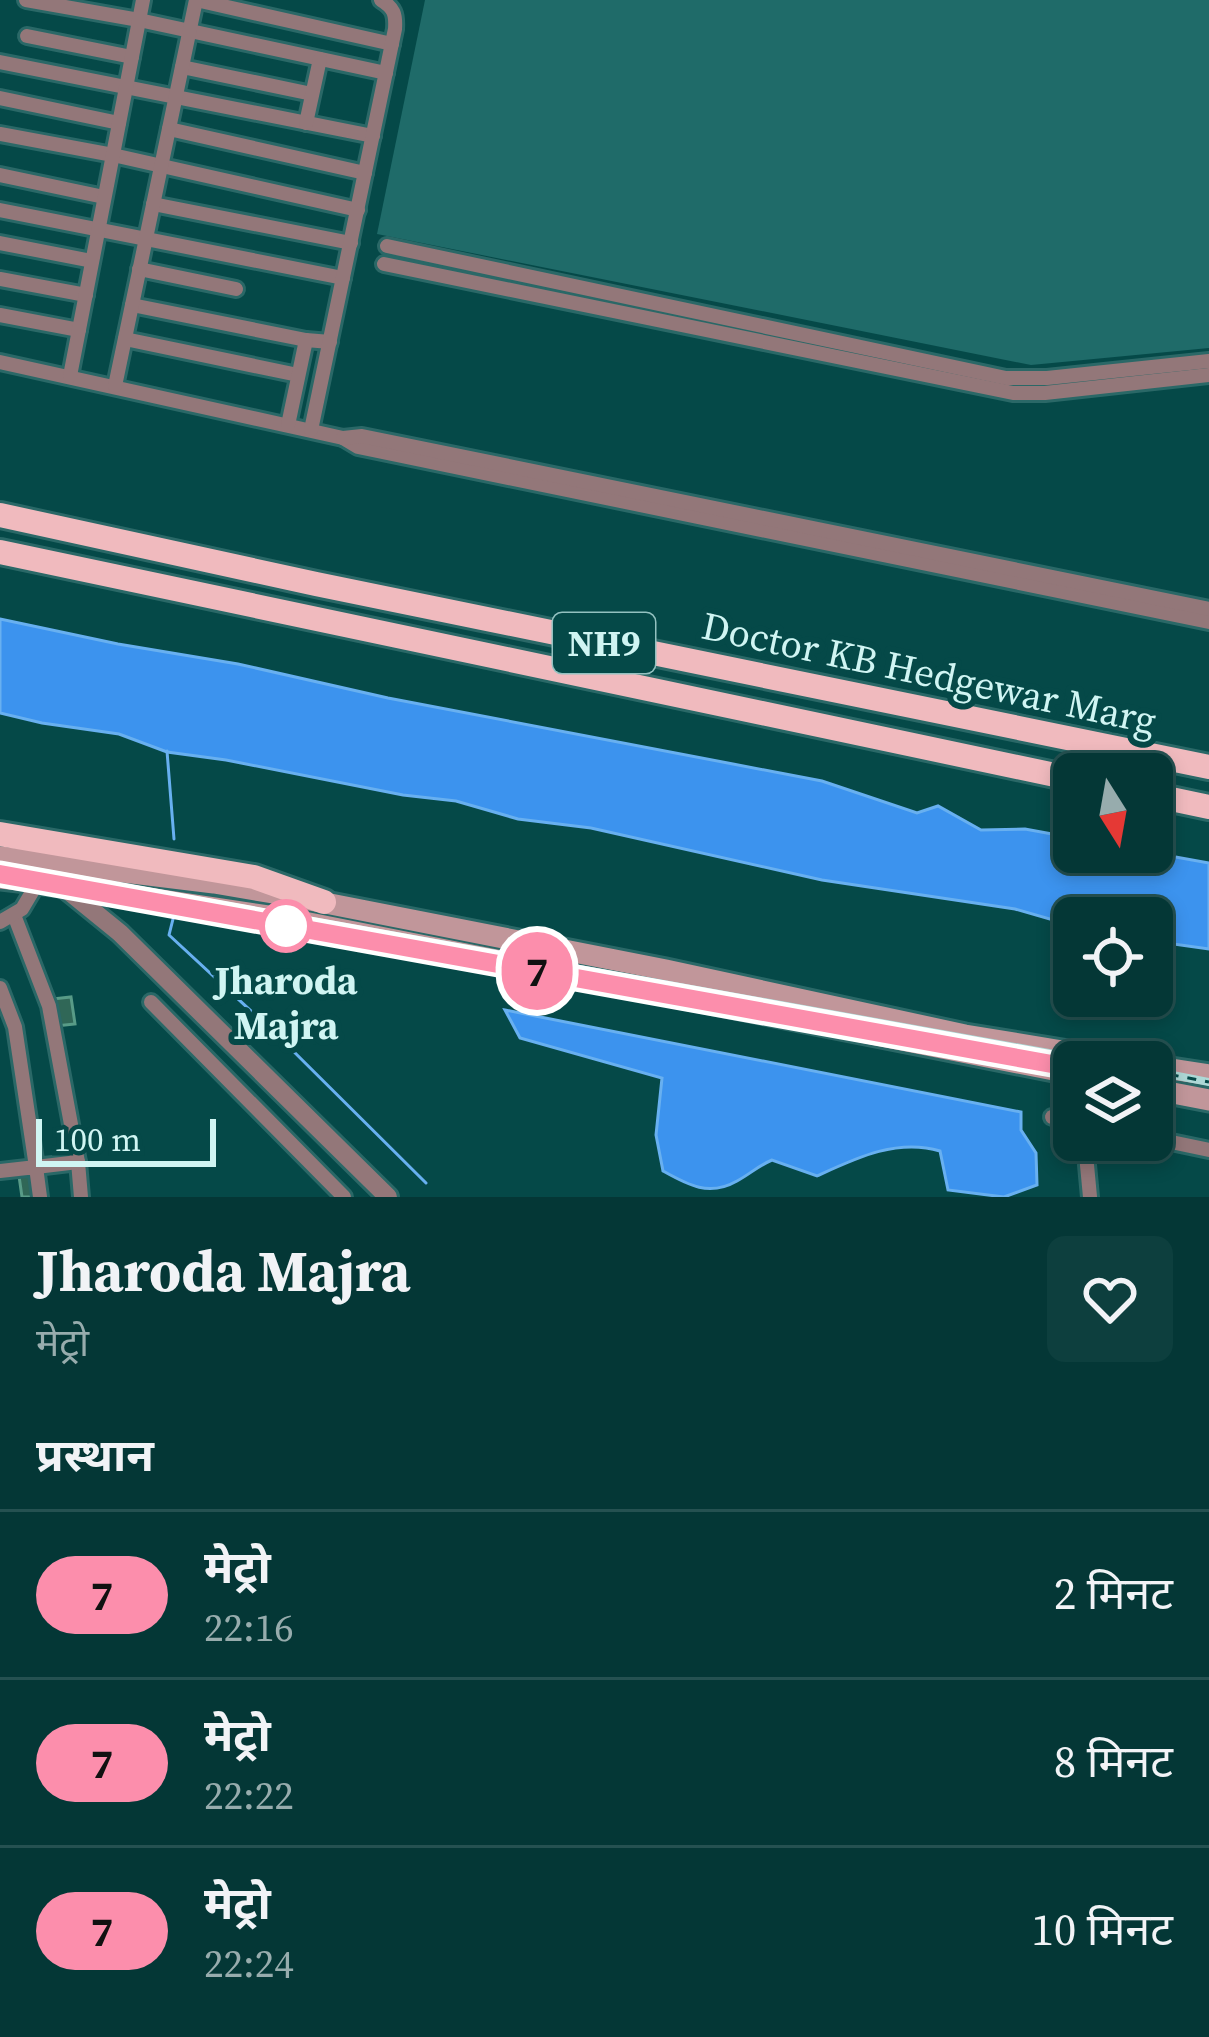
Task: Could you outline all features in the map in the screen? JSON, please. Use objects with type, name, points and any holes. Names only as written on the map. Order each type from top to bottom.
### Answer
[{"type":"highway","name":"Doctor KB Hedgewar Marg","points":[[0,514],[316,584],[1209,767]]},
{"type":"highway","name":"Doctor KB Hedgewar Marg","points":[[0,552],[1053,774]]},
{"type":"highway","name":"Doctor KB Hedgewar Marg","points":[[1173,799],[1209,807]]},
{"type":"highway","points":[[10,836],[254,877],[325,902]]},
{"type":"main road","points":[[0,857],[325,902],[1053,1049]]},
{"type":"main road","points":[[0,878],[304,922],[1053,1070]]},
{"type":"main road","points":[[1173,1070],[1209,1076]]},
{"type":"main road","points":[[1173,1093],[1209,1100]]},
{"type":"street","points":[[26,0],[386,73]]},
{"type":"street","points":[[70,376],[143,0]]},
{"type":"street","points":[[115,386],[196,0],[392,44]]},
{"type":"street","points":[[311,430],[392,44],[396,17],[392,7],[381,0]]},
{"type":"street","points":[[26,36],[132,57]]},
{"type":"street","points":[[306,123],[320,59]]},
{"type":"street","points":[[0,62],[373,136]]},
{"type":"street","points":[[182,67],[312,94]]},
{"type":"street","points":[[0,98],[119,123]]},
{"type":"street","points":[[169,129],[365,173]]},
{"type":"street","points":[[0,134],[113,154],[358,210]]},
{"type":"street","points":[[0,175],[104,197]]},
{"type":"street","points":[[153,204],[351,243]]},
{"type":"street","points":[[0,211],[344,278]]},
{"type":"street","points":[[0,244],[92,261]]},
{"type":"street","points":[[387,246],[1006,378],[1209,361]]},
{"type":"street","points":[[383,264],[1013,393],[1209,375]]},
{"type":"street","points":[[139,269],[236,289]]},
{"type":"street","points":[[0,280],[86,295]]},
{"type":"street","points":[[132,305],[330,342]]},
{"type":"street","points":[[0,315],[79,330]]},
{"type":"street","points":[[124,339],[298,375]]},
{"type":"street","points":[[288,425],[305,340]]},
{"type":"street","points":[[0,362],[311,430],[358,447],[1209,622]]},
{"type":"street","points":[[343,438],[362,436],[1209,609]]},
{"type":"street","points":[[121,933],[116,922],[128,902],[158,900],[174,878]]},
{"type":"street","points":[[81,1197],[49,1006],[7,919],[50,884],[121,933],[388,1197]]},
{"type":"street","points":[[0,988],[15,1027],[40,1197]]},
{"type":"street","points":[[151,1001],[344,1197]]},
{"type":"street","points":[[1173,1142],[1209,1150]]},
{"type":"street","points":[[0,1171],[78,1162]]},
{"type":"street","points":[[1087,1165],[1090,1197]]},
{"type":"shaded area","points":[[425,0],[1209,0],[1209,348],[1031,365],[377,234]]},
{"type":"water","points":[[0,619],[822,781],[917,813],[938,806],[981,830],[1053,834],[1053,873],[1173,873],[1173,857],[1209,863],[1209,949],[1173,944],[1173,897],[1053,897],[1053,920],[1015,909],[822,880],[591,828],[518,819],[456,801],[167,752],[119,734],[0,713]]},
{"type":"water","points":[[505,1010],[1021,1112],[1021,1130],[1036,1153],[1037,1185],[1004,1197],[948,1190],[940,1151],[908,1147],[862,1157],[817,1176],[772,1160],[727,1186],[690,1185],[663,1171],[656,1135],[662,1078],[520,1038]]},
{"type":"building","points":[[71,997],[75,1024],[55,1026],[52,999]]},
{"type":"building","points":[[32,1174],[36,1197],[22,1197],[19,1176]]},
{"type":"waterway","points":[[167,751],[174,839]]},
{"type":"waterway","points":[[174,915],[169,935],[426,1183]]},
{"type":"railway","points":[[0,865],[1053,1054]]},
{"type":"railway","points":[[1173,1075],[1209,1082]]},
{"type":"metro line","name":"7","points":[[0,874],[1053,1064]]},
{"type":"place","name":"Jharoda Majra","points":[[286,926]]}]
